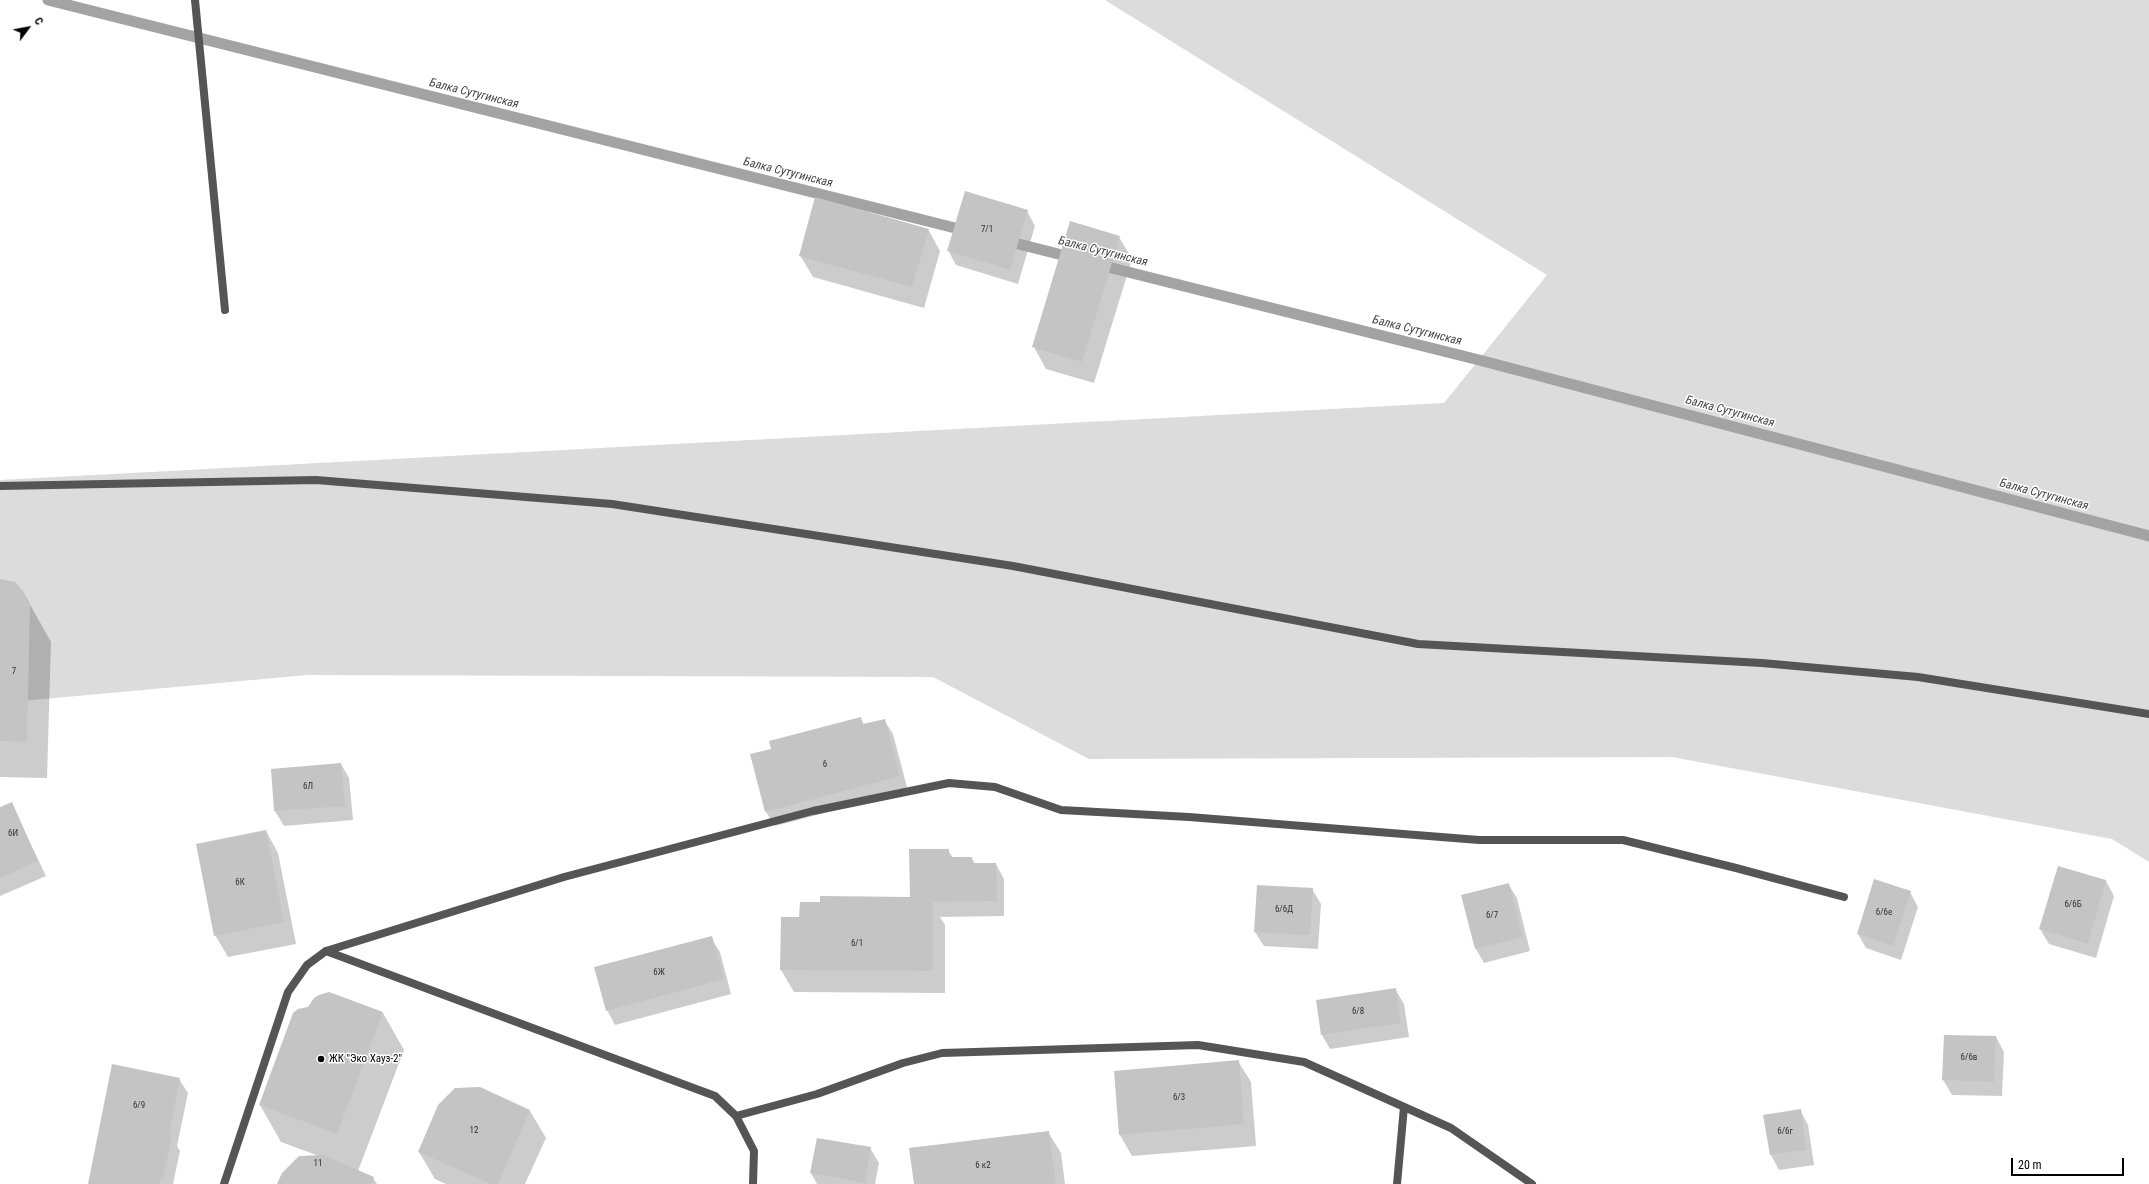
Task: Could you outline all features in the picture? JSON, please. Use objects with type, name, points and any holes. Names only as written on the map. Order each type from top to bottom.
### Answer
[{"type":"street","points":[[195,0],[225,310]]},
{"type":"street","points":[[0,486],[316,480],[612,504],[1013,566],[1418,644],[1762,663],[1918,677],[2149,714]]},
{"type":"street","points":[[224,1184],[288,992],[307,965],[326,951],[579,873],[813,810],[949,784],[995,787],[1061,810],[1188,817],[1480,840],[1623,840],[1844,897]]},
{"type":"street","points":[[326,951],[715,1096],[736,1116],[754,1151],[753,1184]]},
{"type":"street","points":[[736,1116],[817,1094],[903,1063],[942,1053],[1198,1045],[1304,1062],[1451,1128],[1532,1184]]},
{"type":"street","points":[[1397,1184],[1404,1107]]},
{"type":"shaded area","points":[[1105,0],[2149,0],[2149,862],[2112,839],[1672,757],[1089,759],[933,677],[307,675],[0,703],[0,480],[1444,403],[1547,275]]},
{"type":"building","points":[[965,191],[1028,210],[1010,270],[947,251]]},
{"type":"building","points":[[815,197],[929,229],[912,287],[799,256]]},
{"type":"building","points":[[1070,221],[1120,236],[1082,362],[1032,347]]},
{"type":"building","points":[[0,579],[15,582],[23,591],[30,604],[27,742],[0,741]]},
{"type":"building","points":[[861,717],[863,724],[885,719],[900,776],[765,812],[750,754],[771,749],[769,741]]},
{"type":"building","points":[[341,763],[345,806],[274,811],[271,769]]},
{"type":"building","points":[[12,802],[38,861],[0,878],[0,807]]},
{"type":"building","points":[[266,830],[284,922],[214,936],[196,844]]},
{"type":"building","points":[[909,849],[949,849],[949,857],[972,857],[972,863],[996,863],[997,901],[933,902],[933,971],[780,970],[781,917],[799,917],[800,902],[820,902],[820,896],[910,897]]},
{"type":"building","points":[[2058,866],[2106,880],[2088,944],[2039,929]]},
{"type":"building","points":[[1874,879],[1911,891],[1893,946],[1857,934]]},
{"type":"building","points":[[1509,883],[1523,937],[1475,949],[1461,895]]},
{"type":"building","points":[[1257,885],[1313,888],[1310,935],[1254,932]]},
{"type":"building","points":[[712,936],[724,979],[606,1011],[594,967]]},
{"type":"building","points":[[1396,988],[1401,1023],[1321,1035],[1316,1000]]},
{"type":"building","name":"ЖК \"Эко Хауз-2\"","points":[[329,992],[383,1012],[337,1134],[259,1105],[293,1013],[298,1009],[308,1007],[314,998],[319,995]]},
{"type":"building","points":[[1944,1035],[1996,1036],[1994,1082],[1942,1080]]},
{"type":"building","points":[[1239,1060],[1244,1124],[1119,1135],[1114,1071]]},
{"type":"building","points":[[112,1064],[180,1078],[169,1134],[172,1135],[163,1179],[160,1179],[159,1184],[88,1184]]},
{"type":"building","points":[[480,1087],[530,1110],[498,1184],[491,1184],[418,1152],[438,1105],[455,1088]]},
{"type":"building","points":[[1801,1109],[1806,1150],[1770,1155],[1763,1115]]},
{"type":"building","points":[[1049,1131],[1056,1184],[914,1184],[909,1148]]},
{"type":"building","points":[[817,1138],[871,1147],[865,1183],[810,1173]]},
{"type":"building","points":[[323,1155],[374,1177],[371,1184],[277,1184],[282,1173],[299,1156]]},
{"type":"waterway","name":"Балка Сутугинская","points":[[48,0],[967,231]]},
{"type":"waterway","name":"Балка Сутугинская","points":[[1003,240],[1074,258]]},
{"type":"waterway","name":"Балка Сутугинская","points":[[1096,264],[1479,360],[2149,536]]},
{"type":"place","name":"ЖК \"Эко Хауз-2\"","points":[[321,1059]]}]
